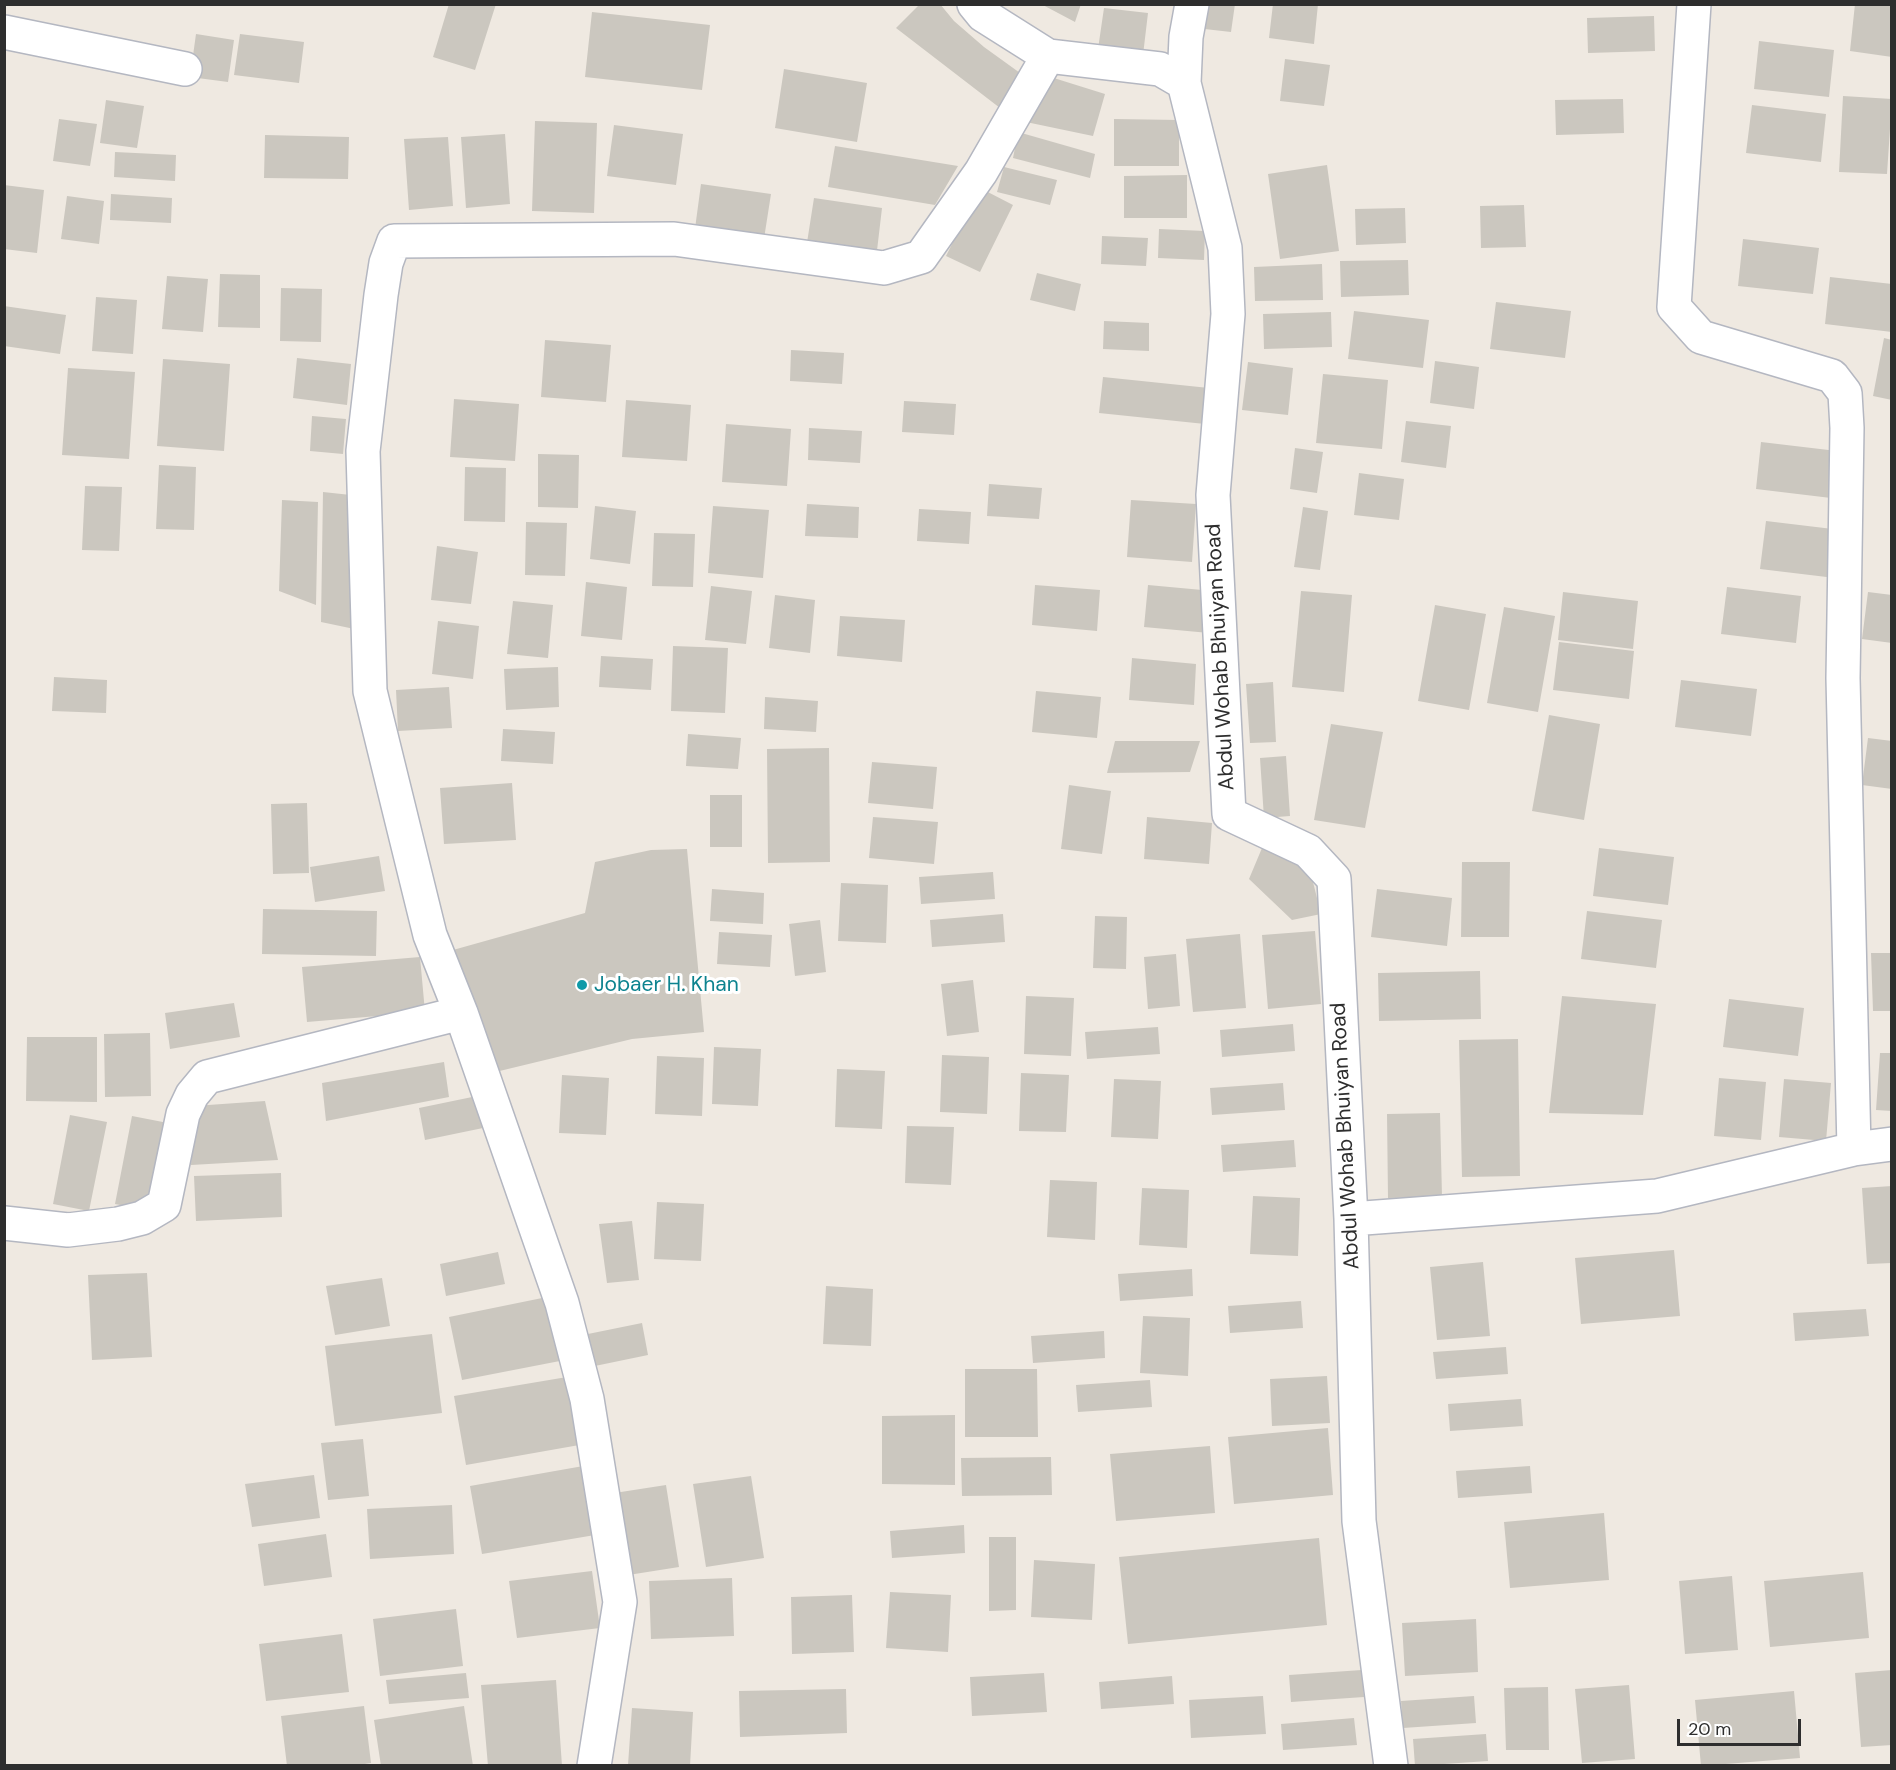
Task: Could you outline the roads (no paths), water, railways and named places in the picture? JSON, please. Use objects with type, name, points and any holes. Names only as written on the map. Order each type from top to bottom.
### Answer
[{"type":"street","points":[[974,4],[983,15],[1048,57],[1160,69],[1184,83],[1186,38],[1192,4]]},
{"type":"street","points":[[1694,4],[1674,307],[1701,337],[1832,376],[1845,393],[1847,428],[1843,678],[1854,1149]]},
{"type":"street","points":[[4,32],[184,69]]},
{"type":"street","points":[[594,1766],[621,1602],[588,1399],[562,1302],[461,1013],[430,935],[370,691],[363,451],[386,263],[394,242],[674,239],[884,268],[921,257],[981,172],[1048,57]]},
{"type":"street","name":"Abdul Wohab Bhuiyan Road","points":[[1184,83],[1226,248],[1228,314],[1212,495],[1229,814],[1308,852],[1334,879],[1351,1219],[1359,1521],[1391,1766]]},
{"type":"street","points":[[4,1223],[68,1230],[118,1224],[142,1218],[164,1205],[183,1114],[192,1095],[207,1077],[461,1013]]},
{"type":"street","points":[[1351,1219],[1658,1196],[1854,1149],[1892,1144]]},
{"type":"place","name":"Jobaer H. Khan","points":[[582,985]]}]
